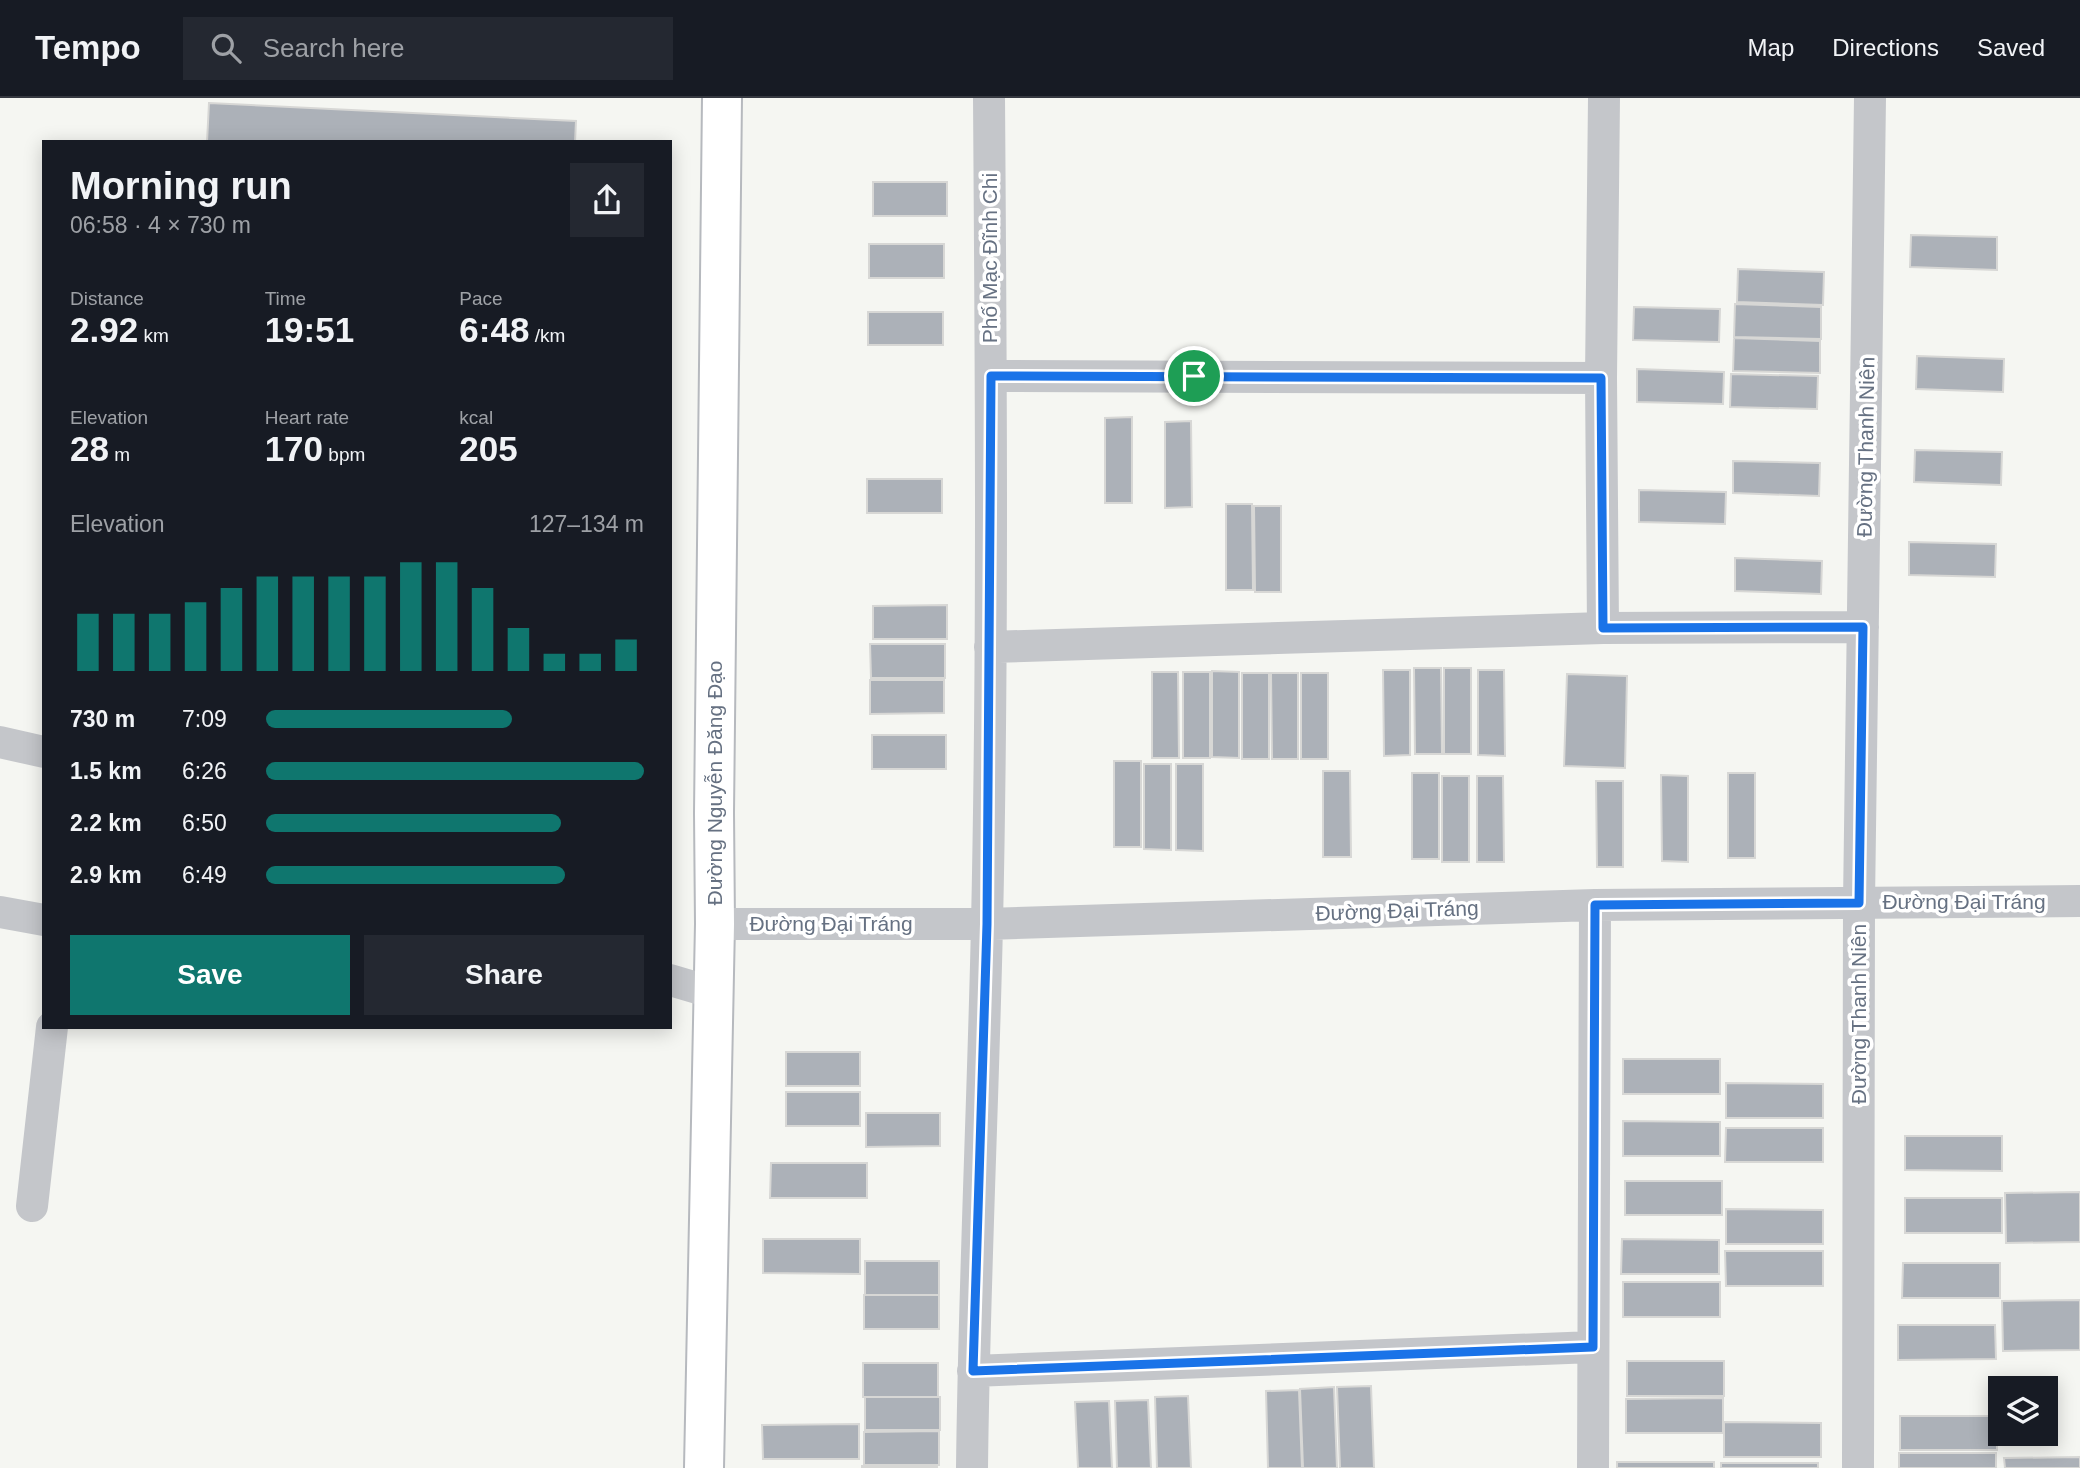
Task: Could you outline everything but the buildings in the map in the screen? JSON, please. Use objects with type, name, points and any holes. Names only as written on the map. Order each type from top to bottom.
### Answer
[{"type":"main road","name":"Đường Nguyễn Đăng Đạo","points":[[704,1468],[715,924],[722,98]]},
{"type":"street","name":"Phố Mạc Đĩnh Chi","points":[[972,1468],[987,924],[991,376],[989,98]]},
{"type":"street","points":[[1603,628],[1601,378],[1604,98]]},
{"type":"street","name":"Đường Thanh Niên","points":[[1858,1468],[1859,903],[1870,98]]},
{"type":"street","points":[[991,376],[1601,378]]},
{"type":"street","points":[[990,647],[1603,628],[1863,627]]},
{"type":"street","points":[[0,741],[42,752]]},
{"type":"street","name":"Đường Đại Tráng","points":[[715,924],[987,924],[1595,905],[2080,901]]},
{"type":"street","points":[[1593,1468],[1595,905]]},
{"type":"street","points":[[0,912],[42,920]]},
{"type":"street","points":[[672,981],[713,993]]},
{"type":"street","points":[[32,1206],[52,1029]]},
{"type":"street","points":[[973,1371],[1593,1347]]},
{"type":"route","points":[[991,376],[1194,376],[1601,378],[1603,628],[1863,627],[1859,903],[1595,905],[1593,1347],[973,1371],[987,924],[991,376]]}]
